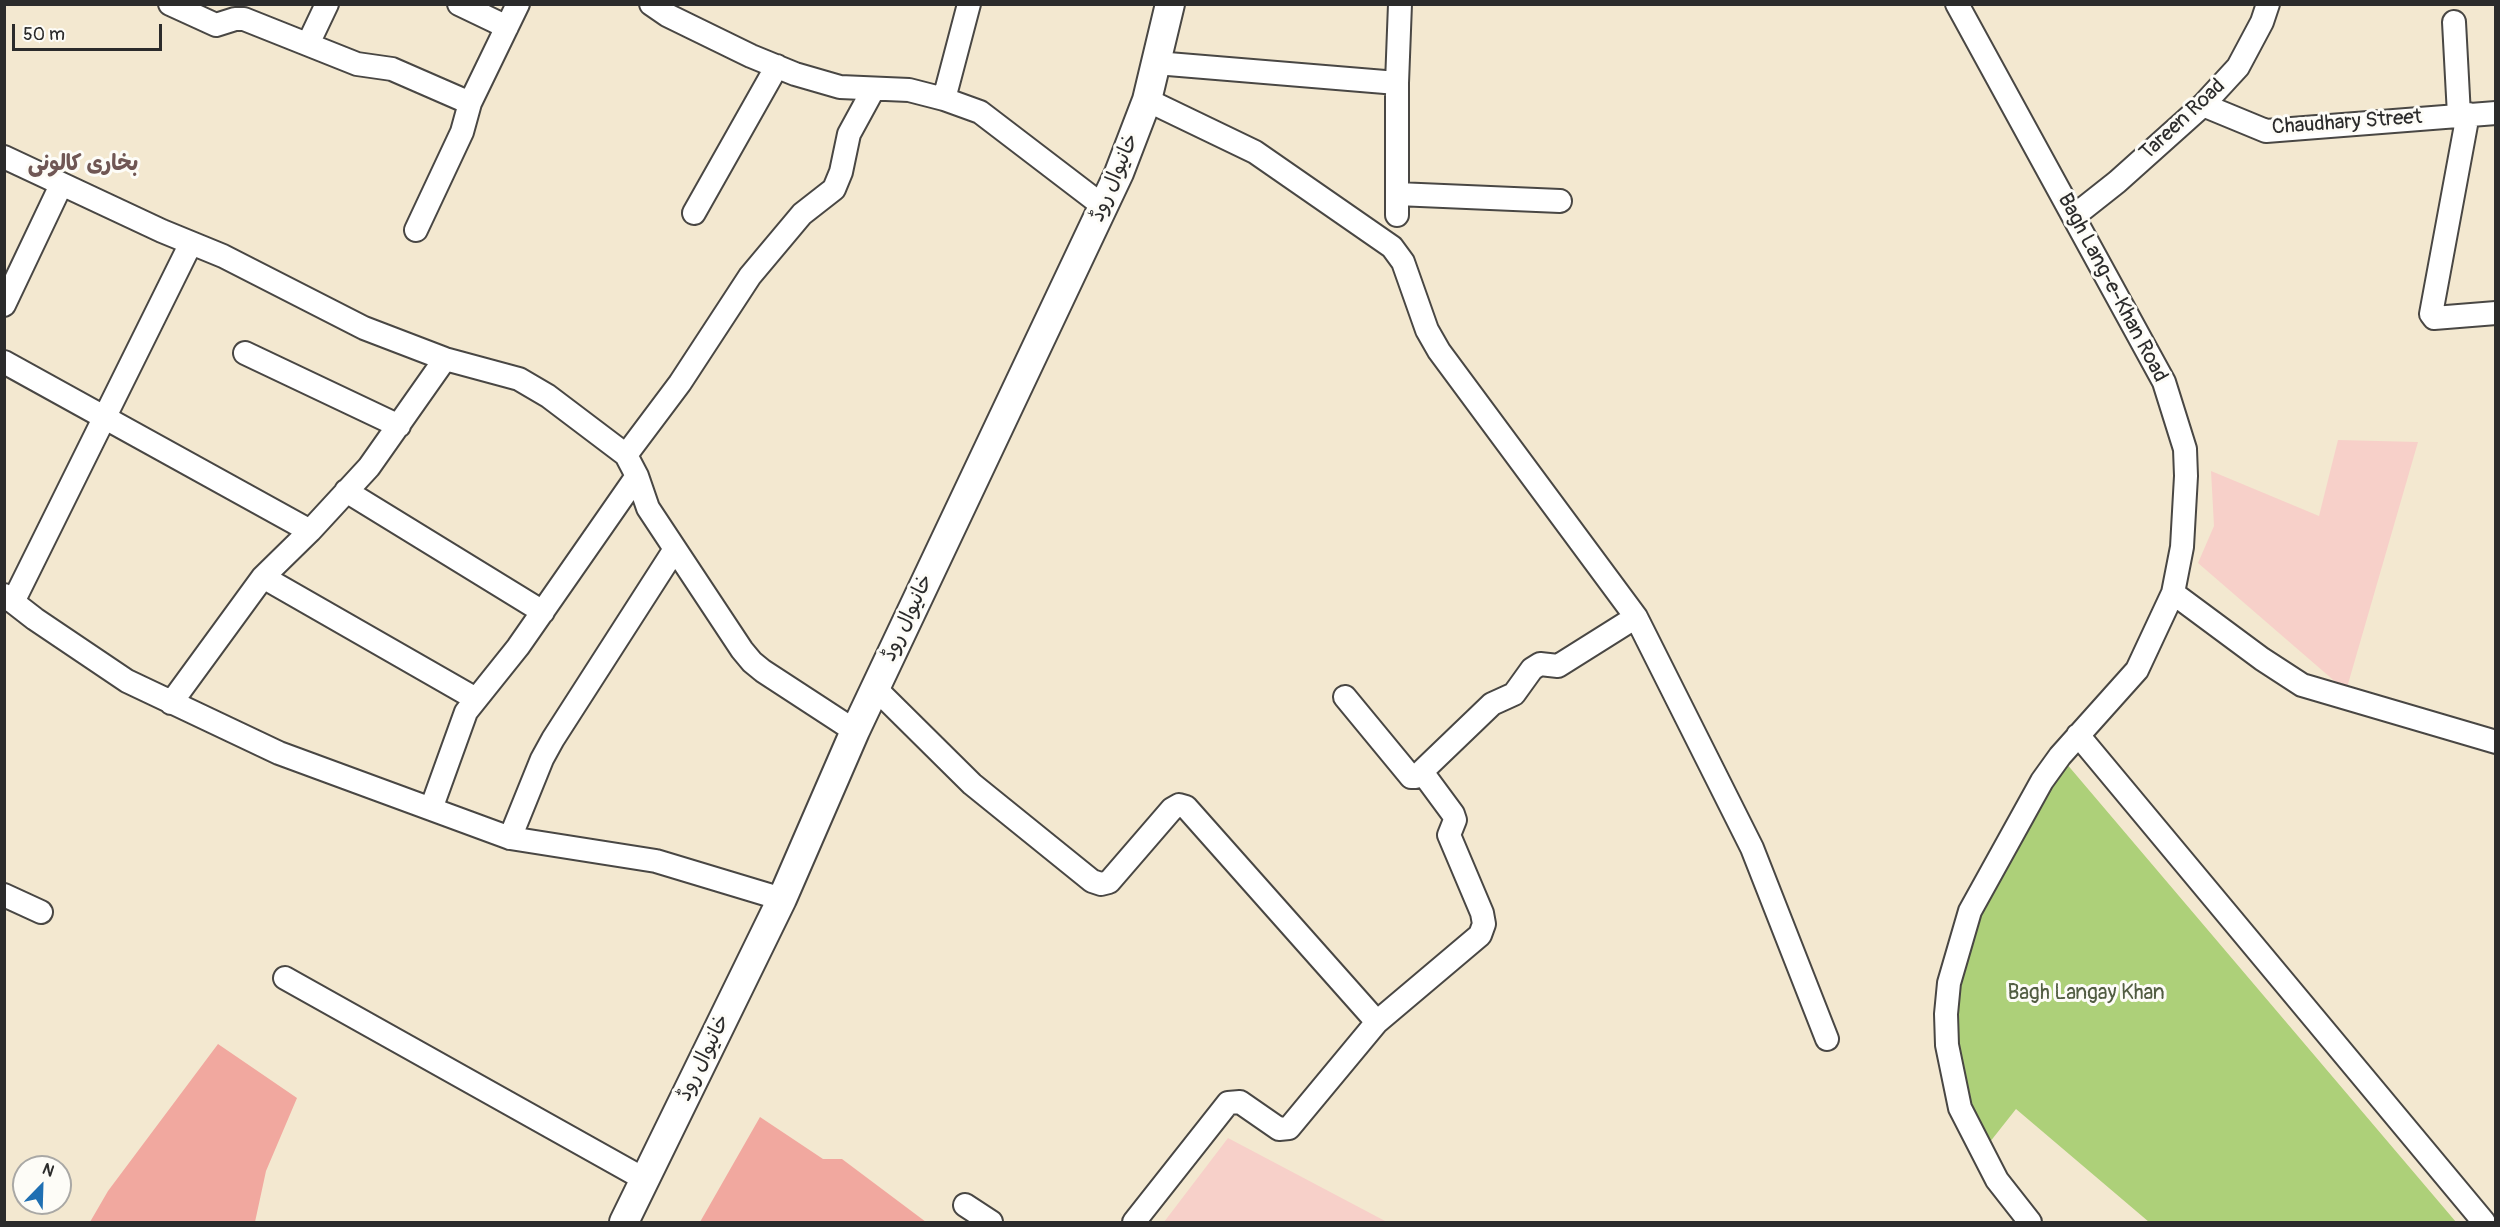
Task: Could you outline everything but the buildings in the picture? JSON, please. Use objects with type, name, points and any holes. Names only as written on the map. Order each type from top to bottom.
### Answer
[{"type":"main road","name":"خانیوال روڈ","points":[[624,1222],[782,899],[855,731],[1119,173],[1147,100],[1170,4]]},
{"type":"street","points":[[170,4],[198,11],[216,25],[235,19],[244,19],[357,64],[393,69],[470,103]]},
{"type":"street","points":[[308,45],[327,4]]},
{"type":"street","points":[[459,4],[507,27]]},
{"type":"street","points":[[416,230],[462,132],[470,103],[518,4]]},
{"type":"street","points":[[651,4],[667,15],[777,66],[840,87],[909,90],[945,99],[980,112],[1104,206]]},
{"type":"street","points":[[945,99],[969,4]]},
{"type":"street","points":[[1400,4],[1397,83],[1397,204],[1560,201]]},
{"type":"street","name":"Bagh Lang-e-Khan Road","points":[[1957,4],[2164,382],[2185,449],[2186,476],[2182,537],[2174,593],[2137,670],[2078,735]]},
{"type":"street","name":"Tareen Road","points":[[2074,216],[2117,182],[2203,105],[2238,67],[2262,22],[2268,4]]},
{"type":"street","points":[[2454,22],[2463,115],[2431,314],[2434,318],[2496,313]]},
{"type":"street","points":[[1156,63],[1397,83]]},
{"type":"street","points":[[694,213],[777,66]]},
{"type":"street","points":[[626,455],[680,383],[750,276],[802,214],[834,189],[841,172],[849,134],[873,90]]},
{"type":"street","points":[[1147,100],[1255,152],[1392,247],[1403,262],[1427,330],[1439,351],[1636,617],[1752,848],[1827,1039]]},
{"type":"street","name":"Chaudhary Street","points":[[2203,105],[2266,131],[2496,113]]},
{"type":"street","points":[[4,157],[61,185],[223,256],[364,328],[445,359],[491,371],[534,386],[576,415],[626,455],[637,476],[648,508],[752,662],[855,731]]},
{"type":"street","points":[[4,305],[61,185]]},
{"type":"street","points":[[191,243],[105,416],[9,599],[109,669],[171,703],[279,753],[510,838],[656,861],[782,899]]},
{"type":"street","points":[[245,353],[399,426]]},
{"type":"street","points":[[171,703],[263,577],[369,467],[445,359]]},
{"type":"street","points":[[4,362],[309,531]]},
{"type":"street","points":[[431,809],[466,712],[519,647],[637,476]]},
{"type":"street","points":[[346,491],[543,612]]},
{"type":"street","points":[[510,838],[542,759],[553,739],[675,549]]},
{"type":"street","points":[[263,577],[476,699]]},
{"type":"street","points":[[2174,593],[2262,659],[2302,684],[2496,742]]},
{"type":"street","points":[[1345,697],[1411,777],[1416,777],[1492,704],[1514,694],[1532,669],[1540,664],[1558,666],[1636,617]]},
{"type":"street","points":[[875,688],[972,784],[1092,881],[1101,884],[1109,882],[1172,809],[1179,805],[1186,807],[1377,1022]]},
{"type":"street","points":[[2030,1222],[1997,1180],[1960,1108],[1947,1045],[1948,983],[1970,911],[2042,781],[2078,735],[2484,1222]]},
{"type":"street","points":[[1134,1222],[1228,1103],[1240,1102],[1280,1129],[1289,1128],[1377,1022],[1480,935],[1484,924],[1482,913],[1449,835],[1455,820],[1453,814],[1422,772]]},
{"type":"street","points":[[4,895],[41,912]]},
{"type":"street","points":[[285,978],[644,1179]]},
{"type":"street","points":[[965,1205],[991,1222]]},
{"type":"shaded area","points":[[2338,440],[2418,442],[2346,691],[2198,563],[2214,526],[2211,471],[2319,516]]},
{"type":"shaded area","points":[[1228,1138],[1387,1222],[1164,1222]]},
{"type":"green space","name":"Bagh Langay Khan","points":[[2060,756],[2456,1222],[2149,1222],[2016,1109],[1982,1152],[1946,1014],[1970,911]]},
{"type":"district","name":"بخاری کالونی","points":[[83,164]]}]
